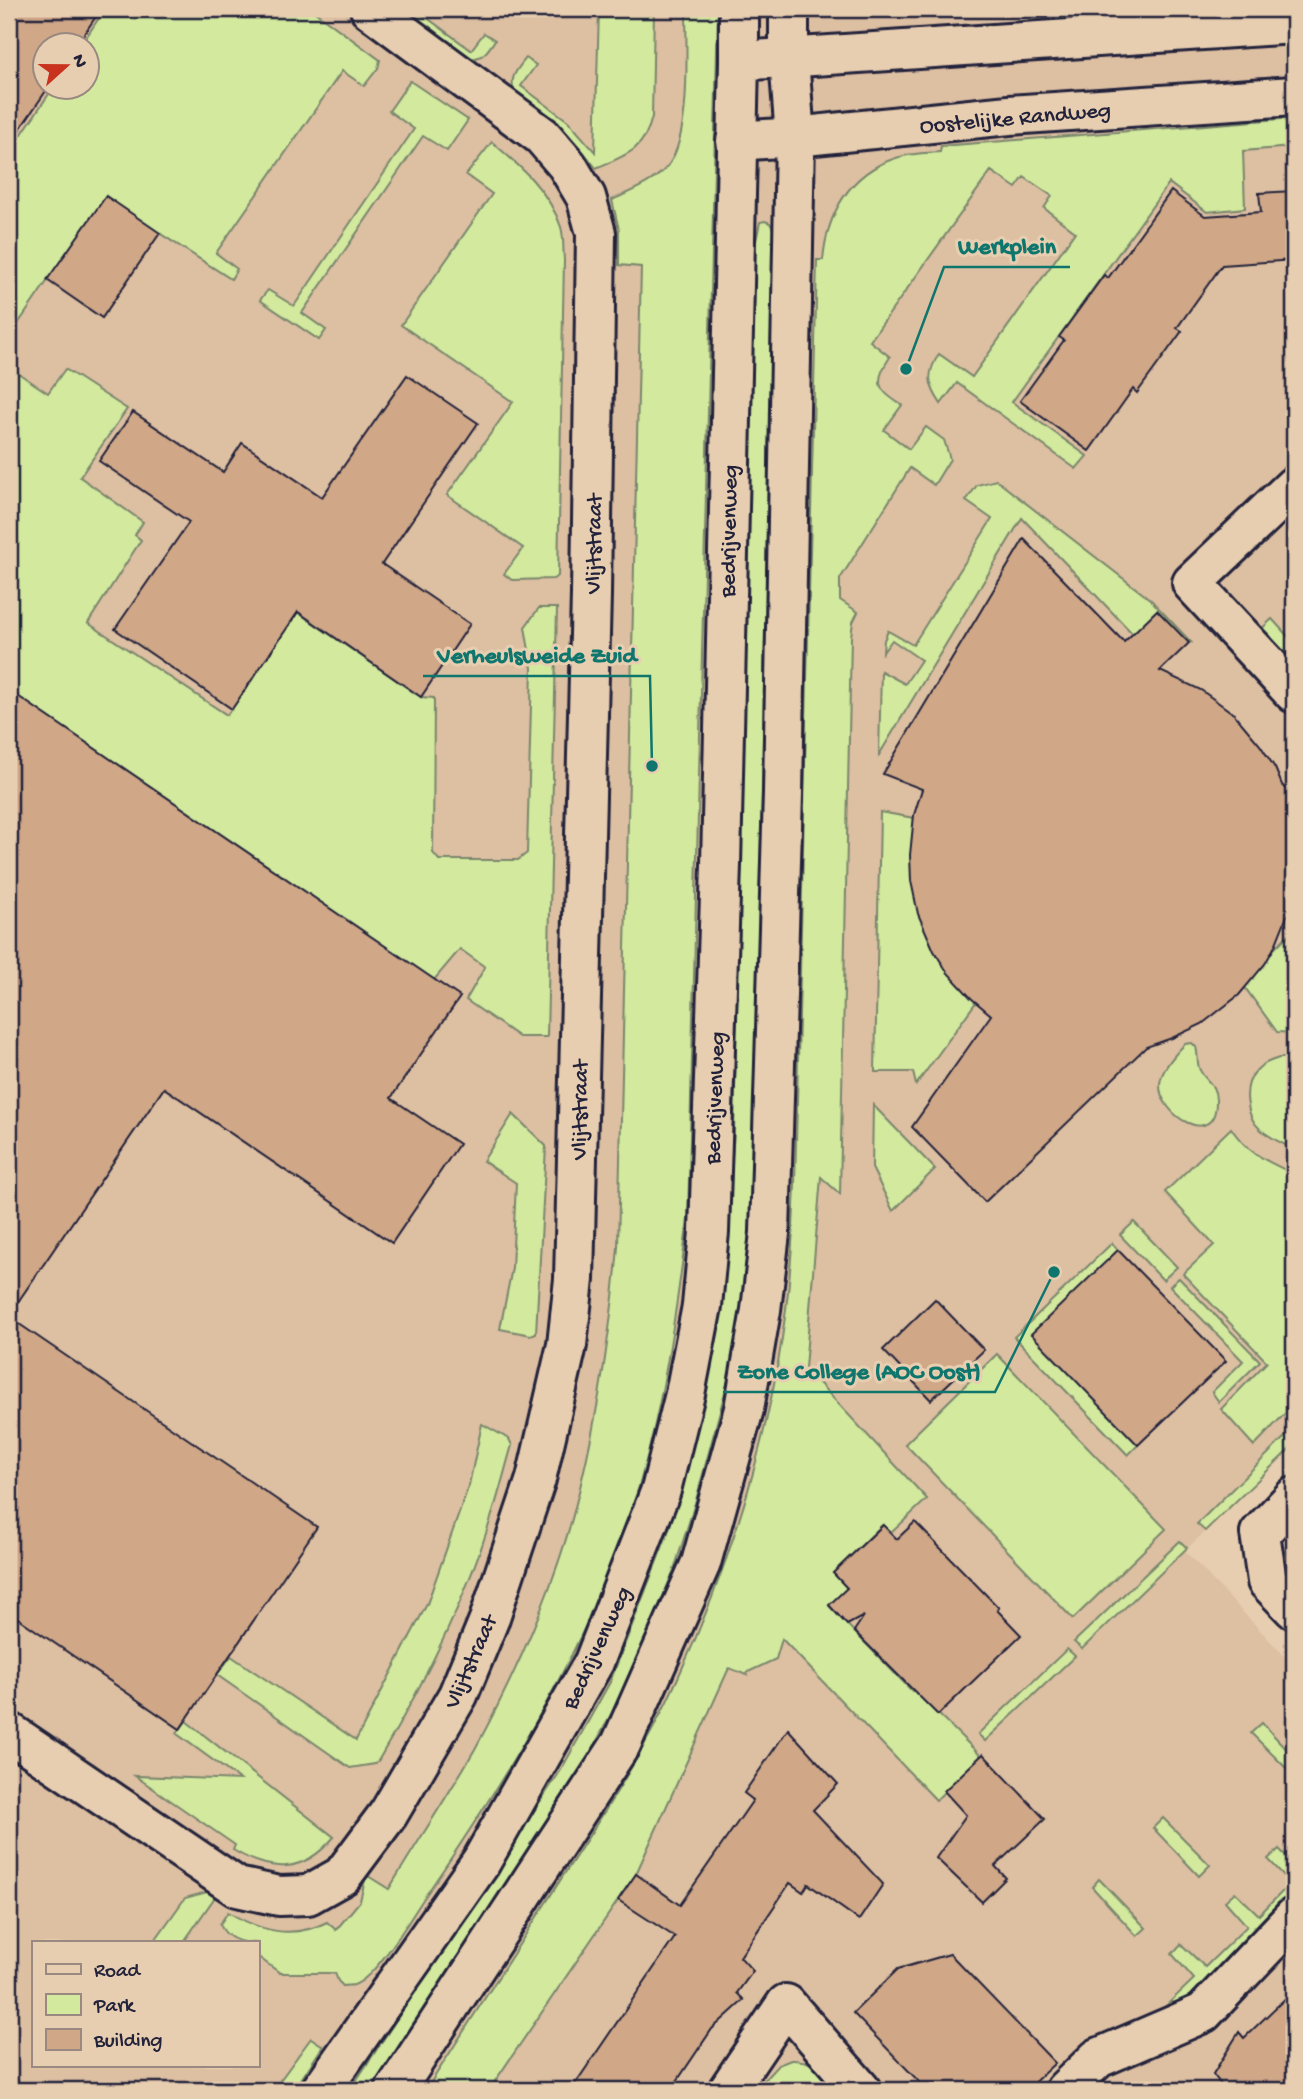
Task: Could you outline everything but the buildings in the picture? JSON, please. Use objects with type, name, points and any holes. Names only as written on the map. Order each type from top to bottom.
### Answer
[{"type":"main road","name":"Vlijtstraat","points":[[9,1732],[237,1887],[279,1896],[308,1895],[342,1877],[389,1812],[458,1695],[489,1620],[532,1492],[558,1391],[567,1345],[574,1279],[591,594],[596,233],[586,197],[567,165],[542,136],[370,9]]},
{"type":"main road","name":"Bedrijvenweg","points":[[321,2090],[481,1862],[594,1662],[661,1490],[685,1394],[702,1306],[709,1232],[721,865],[739,9]]},
{"type":"main road","points":[[395,2090],[621,1744],[701,1563],[744,1409],[761,1310],[772,1196],[783,793],[794,137],[789,9]]},
{"type":"main road","points":[[739,61],[1294,24]]},
{"type":"main road","name":"Oostelijke Randweg","points":[[736,141],[1009,115],[1294,96]]},
{"type":"main road","points":[[1294,486],[1192,583],[1294,693]]},
{"type":"main road","points":[[1294,1497],[1260,1533],[1267,1581],[1294,1609]]},
{"type":"main road","points":[[1065,2090],[1098,2058],[1203,2013],[1294,1917]]},
{"type":"main road","points":[[728,2090],[786,2004],[860,2090]]},
{"type":"shaded area","points":[[9,9],[1294,9],[1294,1445],[1185,1551],[1294,1666],[1294,2090],[9,2090]]},
{"type":"green space","points":[[105,9],[311,9],[380,60],[378,68],[364,86],[342,71],[216,253],[237,269],[231,279],[159,233],[48,280],[9,337],[9,153],[44,102],[102,102],[102,32],[90,32]]},
{"type":"green space","points":[[402,9],[415,9],[471,50],[484,33],[495,40],[482,56],[469,58]]},
{"type":"green space","points":[[599,9],[654,9],[652,117],[639,145],[625,155],[596,168],[568,136],[515,93],[512,83],[514,74],[526,58],[536,65],[521,86],[568,121],[595,152]]},
{"type":"green space","points":[[686,9],[718,9],[688,1219],[671,1342],[655,1424],[634,1504],[601,1591],[558,1682],[508,1769],[393,1945],[363,1980],[354,1985],[343,1986],[335,1973],[280,1973],[259,1957],[259,1941],[235,1940],[226,1934],[220,1924],[228,1912],[252,1924],[276,1931],[301,1931],[327,1922],[336,1930],[360,1901],[368,1876],[389,1889],[475,1749],[530,1637],[572,1519],[601,1384],[618,1247],[641,267],[619,265],[619,230],[612,200],[655,178],[667,167],[675,153],[684,114],[687,68]]},
{"type":"green space","points":[[410,81],[468,120],[447,151],[423,136],[302,313],[326,330],[319,340],[260,300],[268,290],[294,306],[414,129],[389,111]]},
{"type":"green space","points":[[1294,118],[1294,132],[1289,132],[1291,147],[1243,151],[1245,208],[1207,212],[1169,183],[1012,402],[1087,456],[1076,469],[957,383],[941,404],[931,385],[930,374],[939,354],[972,377],[1075,232],[1044,208],[1052,196],[1024,177],[1016,188],[991,171],[870,341],[890,357],[881,373],[880,384],[887,395],[902,405],[884,430],[909,449],[926,427],[944,440],[950,459],[934,485],[910,468],[840,579],[840,600],[858,612],[851,636],[840,1194],[821,1177],[805,1368],[927,1499],[891,1533],[882,1525],[833,1573],[847,1588],[829,1606],[912,1691],[981,1756],[936,1800],[782,1639],[776,1659],[748,1672],[747,1675],[729,1668],[636,1874],[489,2090],[426,2090],[609,1804],[665,1706],[719,1580],[753,1474],[766,1420],[786,1312],[791,1258],[817,260],[823,260],[825,243],[835,211],[843,197],[865,174],[896,158],[940,152],[941,146]]},
{"type":"green space","points":[[492,142],[523,170],[541,191],[556,214],[563,235],[558,576],[553,579],[512,580],[504,574],[523,548],[447,495],[513,402],[401,325],[492,194],[466,175]]},
{"type":"green space","points":[[760,222],[770,223],[773,229],[756,1091],[750,1221],[740,1322],[728,1381],[674,1570],[626,1686],[573,1786],[377,2090],[350,2090],[561,1770],[610,1682],[669,1530],[698,1419],[721,1299],[734,1132],[755,246]]},
{"type":"green space","points":[[9,367],[48,393],[65,369],[127,409],[80,477],[143,522],[135,535],[141,540],[88,623],[227,715],[281,636],[287,605],[421,697],[434,698],[433,853],[439,860],[518,860],[527,853],[532,668],[525,627],[539,608],[557,608],[547,1037],[519,1037],[466,1000],[485,967],[460,949],[434,980],[9,690]]},
{"type":"green space","points":[[996,480],[1151,600],[1191,642],[1133,634],[1022,518],[879,755],[881,671],[905,684],[921,660],[892,640],[883,652],[884,640],[888,631],[913,645],[992,519],[966,501],[977,485]]},
{"type":"green space","points":[[1272,619],[1294,643],[1294,674],[1256,634]]},
{"type":"green space","points":[[880,812],[914,818],[976,1002],[916,1085],[913,1072],[875,1072]]},
{"type":"green space","points":[[1294,929],[1294,1033],[1277,1032],[1241,982]]},
{"type":"green space","points":[[1192,1043],[1196,1047],[1199,1068],[1212,1086],[1216,1100],[1214,1115],[1207,1123],[1198,1126],[1188,1123],[1168,1107],[1160,1084],[1173,1057],[1185,1044]]},
{"type":"green space","points":[[1279,1058],[1294,1058],[1294,1149],[1272,1138],[1255,1124],[1247,1102],[1248,1086],[1255,1072]]},
{"type":"green space","points":[[873,1105],[935,1169],[893,1211],[872,1168]]},
{"type":"green space","points":[[513,1114],[546,1146],[536,1333],[531,1335],[500,1329],[512,1268],[516,1183],[483,1161]]},
{"type":"green space","points":[[1231,1128],[1251,1151],[1294,1174],[1294,1404],[1254,1446],[1221,1409],[1267,1362],[1183,1274],[1214,1245],[1165,1192]]},
{"type":"green space","points":[[1134,1222],[1177,1267],[1163,1280],[1120,1235]]},
{"type":"green space","points":[[1112,1243],[1118,1250],[1138,1445],[1128,1455],[1014,1337]]},
{"type":"green space","points":[[1179,1278],[1260,1361],[1219,1402],[1212,1392],[1243,1361],[1170,1286]]},
{"type":"green space","points":[[997,1354],[1166,1529],[1073,1619],[905,1444]]},
{"type":"green space","points":[[482,1424],[509,1439],[512,1445],[481,1550],[427,1673],[378,1761],[375,1764],[350,1768],[217,1675],[231,1656],[356,1740],[427,1604],[469,1485]]},
{"type":"green space","points":[[1294,1428],[1294,1445],[1205,1531],[1197,1524]]},
{"type":"green space","points":[[1180,1541],[1187,1548],[1082,1649],[1074,1642]]},
{"type":"green space","points":[[1067,1649],[1075,1656],[985,1741],[978,1734]]},
{"type":"green space","points":[[186,1721],[334,1837],[311,1858],[299,1863],[274,1866],[261,1863],[233,1850],[235,1845],[135,1776],[240,1780],[177,1734]]},
{"type":"green space","points":[[1262,1723],[1294,1757],[1294,1776],[1251,1733]]},
{"type":"green space","points":[[1163,1818],[1210,1865],[1199,1876],[1153,1828]]},
{"type":"green space","points":[[1279,1849],[1294,1864],[1294,1893],[1181,2007],[1149,2022],[1194,1979],[1172,1954],[1181,1944],[1205,1967],[1247,1926],[1225,1901],[1235,1892],[1259,1915],[1291,1883],[1268,1859]]},
{"type":"green space","points":[[1099,1879],[1146,1928],[1137,1936],[1092,1887]]},
{"type":"green space","points":[[207,1892],[215,1897],[184,1941],[154,1941],[185,1898]]},
{"type":"green space","points":[[311,2038],[323,2046],[294,2090],[273,2090]]},
{"type":"green space","points":[[791,2060],[813,2065],[840,2090],[755,2090],[778,2065]]},
{"type":"place","name":"Werkplein","points":[[906,369]]},
{"type":"place","name":"Verheulsweide Zuid","points":[[652,766]]},
{"type":"place","name":"Zone College (AOC Oost)","points":[[1054,1272]]}]
